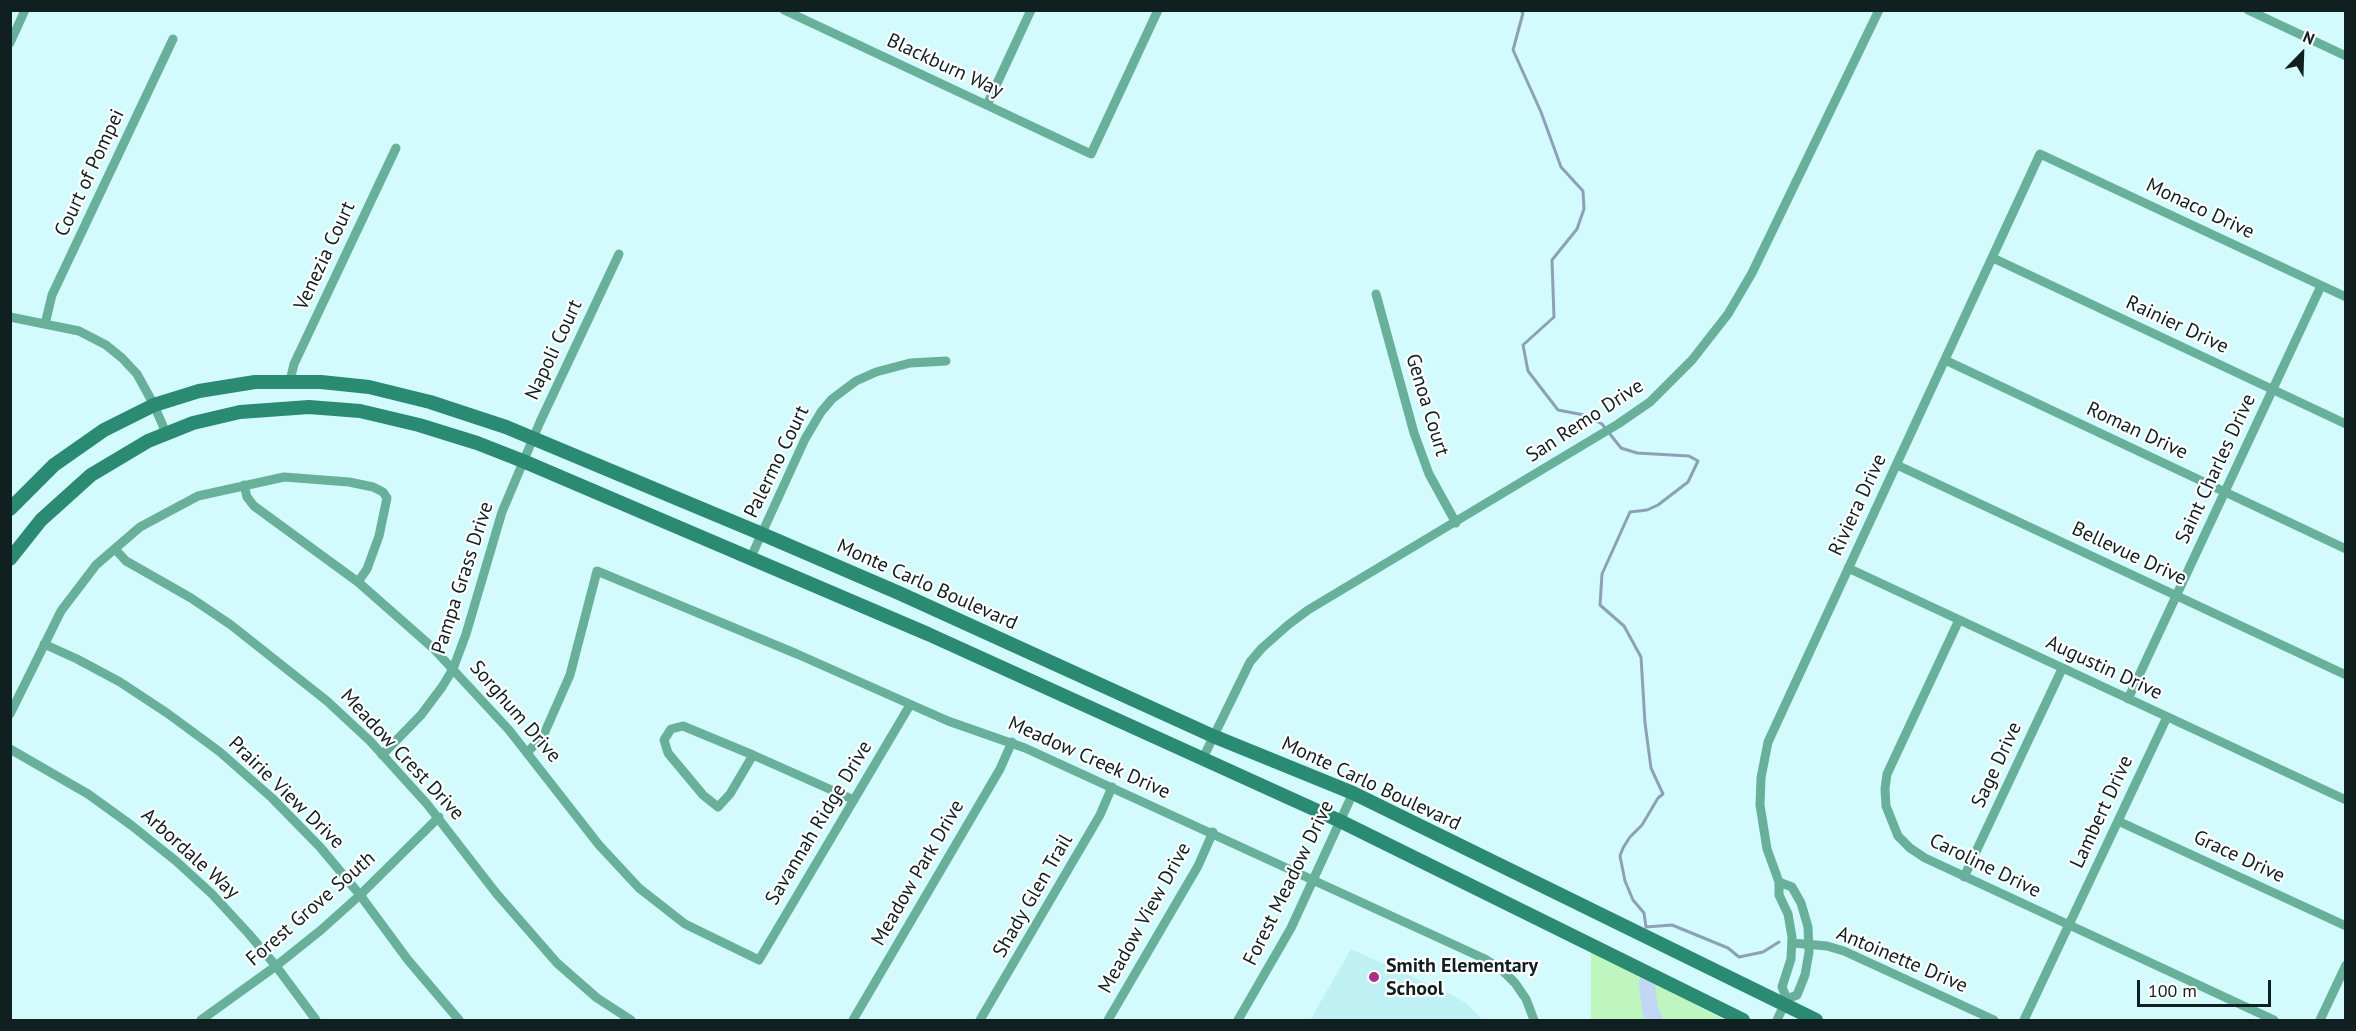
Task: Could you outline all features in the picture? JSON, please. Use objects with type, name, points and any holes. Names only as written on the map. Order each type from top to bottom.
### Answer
[{"type":"main road","name":"Monte Carlo Boulevard","points":[[10,509],[65,457],[104,430],[154,405],[182,395],[255,382],[290,381],[345,384],[396,393],[451,408],[534,438],[890,588],[1213,736],[1353,793],[1786,1002],[1816,1020]]},
{"type":"main road","points":[[10,559],[41,520],[78,486],[112,461],[166,433],[200,421],[240,412],[290,407],[326,408],[376,414],[419,425],[524,461],[928,634],[1340,821],[1743,1020]]},
{"type":"street","points":[[10,43],[25,10]]},
{"type":"street","name":"Blackburn Way","points":[[784,10],[1091,154],[1158,10]]},
{"type":"street","points":[[987,105],[1031,10]]},
{"type":"street","name":"San Remo Drive","points":[[1203,758],[1250,662],[1279,632],[1308,610],[1603,434],[1650,402],[1681,373],[1732,308],[1764,249],[1879,10]]},
{"type":"street","points":[[2248,10],[2346,56]]},
{"type":"street","name":"Court of Pompei","points":[[45,324],[52,295],[173,39]]},
{"type":"street","name":"Venezia Court","points":[[290,381],[294,363],[396,148]]},
{"type":"street","name":"Riviera Drive","points":[[1786,1002],[1782,987],[1790,967],[1793,943],[1788,914],[1779,896],[1779,882],[1767,849],[1761,819],[1760,791],[1764,754],[1777,718],[1897,465],[2040,154]]},
{"type":"street","name":"Monaco Drive","points":[[2040,154],[2346,297]]},
{"type":"street","name":"Napoli Court","points":[[524,461],[619,254]]},
{"type":"street","name":"Rainier Drive","points":[[1993,258],[2346,424]]},
{"type":"street","name":"Saint Charles Drive","points":[[2128,699],[2321,285]]},
{"type":"street","name":"Genoa Court","points":[[1376,294],[1421,455],[1456,522]]},
{"type":"street","points":[[10,317],[79,331],[106,345],[137,374],[166,433]]},
{"type":"street","name":"Roman Drive","points":[[1945,360],[2346,549]]},
{"type":"street","name":"Palermo Court","points":[[751,557],[805,439],[821,412],[832,399],[856,381],[876,372],[910,363],[946,361]]},
{"type":"street","name":"Pampa Grass Drive","points":[[382,755],[421,715],[453,669],[466,634],[502,512],[524,461]]},
{"type":"street","name":"Bellevue Drive","points":[[1897,465],[2346,675]]},
{"type":"street","points":[[10,714],[61,611],[96,565],[140,526],[198,496],[284,477],[349,482],[373,487],[383,492],[387,498],[379,536],[367,568],[358,582]]},
{"type":"street","name":"Sorghum Drive","points":[[244,485],[247,497],[254,506],[358,582],[414,630],[453,669],[528,752],[605,852],[653,901],[703,934],[759,960]]},
{"type":"street","name":"Meadow Crest Drive","points":[[115,549],[126,561],[198,603],[254,642],[327,701],[382,755],[439,817],[514,915],[557,963],[597,998],[631,1020]]},
{"type":"street","name":"Augustin Drive","points":[[1848,568],[2346,800]]},
{"type":"street","name":"Meadow Creek Drive","points":[[528,752],[544,734],[570,675],[597,571],[797,654],[948,721],[1011,742],[1213,832],[1494,964],[1509,976],[1521,991],[1534,1020]]},
{"type":"street","name":"Caroline Drive","points":[[1959,620],[1890,766],[1886,782],[1885,798],[1891,822],[1904,843],[1925,858],[1964,877],[2274,1020]]},
{"type":"street","name":"Prairie View Drive","points":[[44,644],[120,682],[167,713],[220,752],[272,798],[320,847],[360,895],[408,960],[459,1020]]},
{"type":"street","name":"Sage Drive","points":[[1964,877],[2062,669]]},
{"type":"street","name":"Savannah Ridge Drive","points":[[759,960],[910,705]]},
{"type":"street","name":"Lambert Drive","points":[[2024,1020],[2167,717]]},
{"type":"street","points":[[753,755],[730,794],[718,807],[703,795],[668,753],[664,740],[671,729],[683,726],[753,755],[854,800]]},
{"type":"street","name":"Meadow Park Drive","points":[[853,1020],[1000,769],[1011,742]]},
{"type":"street","name":"Arbordale Way","points":[[10,749],[88,794],[152,841],[216,898],[276,966],[316,1020]]},
{"type":"street","name":"Shady Glen Trail","points":[[980,1020],[1100,815],[1112,787]]},
{"type":"street","name":"Forest Meadow Drive","points":[[1238,1020],[1291,928],[1353,793]]},
{"type":"street","name":"Forest Grove South","points":[[201,1020],[276,966],[360,895],[439,817]]},
{"type":"street","name":"Grace Drive","points":[[2118,821],[2346,926]]},
{"type":"street","name":"Meadow View Drive","points":[[1108,1020],[1198,866],[1213,832]]},
{"type":"street","name":"Riviera Drive","points":[[1777,1020],[1786,1002],[1797,994],[1800,988],[1807,968],[1809,944],[1802,903],[1792,887],[1779,882]]},
{"type":"street","name":"Antoinette Drive","points":[[1793,943],[1844,951],[1994,1020]]},
{"type":"street","points":[[2320,1020],[2346,965]]},
{"type":"shaded area","name":"Smith Elementary School","points":[[1351,949],[1452,995],[1466,1003],[1482,1020],[1310,1020]]},
{"type":"green space","points":[[1591,951],[1725,1020],[1591,1020]]},
{"type":"waterway","points":[[1520,10],[1523,13],[1513,50],[1541,112],[1561,167],[1583,191],[1584,209],[1577,229],[1552,260],[1554,317],[1523,345],[1528,371],[1558,410],[1584,415],[1602,424],[1621,448],[1637,453],[1689,456],[1698,461],[1688,482],[1658,505],[1647,510],[1630,512],[1602,574],[1600,605],[1624,626],[1641,657],[1645,723],[1651,768],[1663,794],[1623,848],[1620,856],[1625,881],[1633,900],[1644,913],[1646,927],[1672,925],[1728,948],[1739,957],[1763,952],[1779,942]]},
{"type":"waterway","points":[[1647,983],[1650,1010],[1655,1020]]},
{"type":"place","name":"Smith Elementary School","points":[[1374,977]]}]
